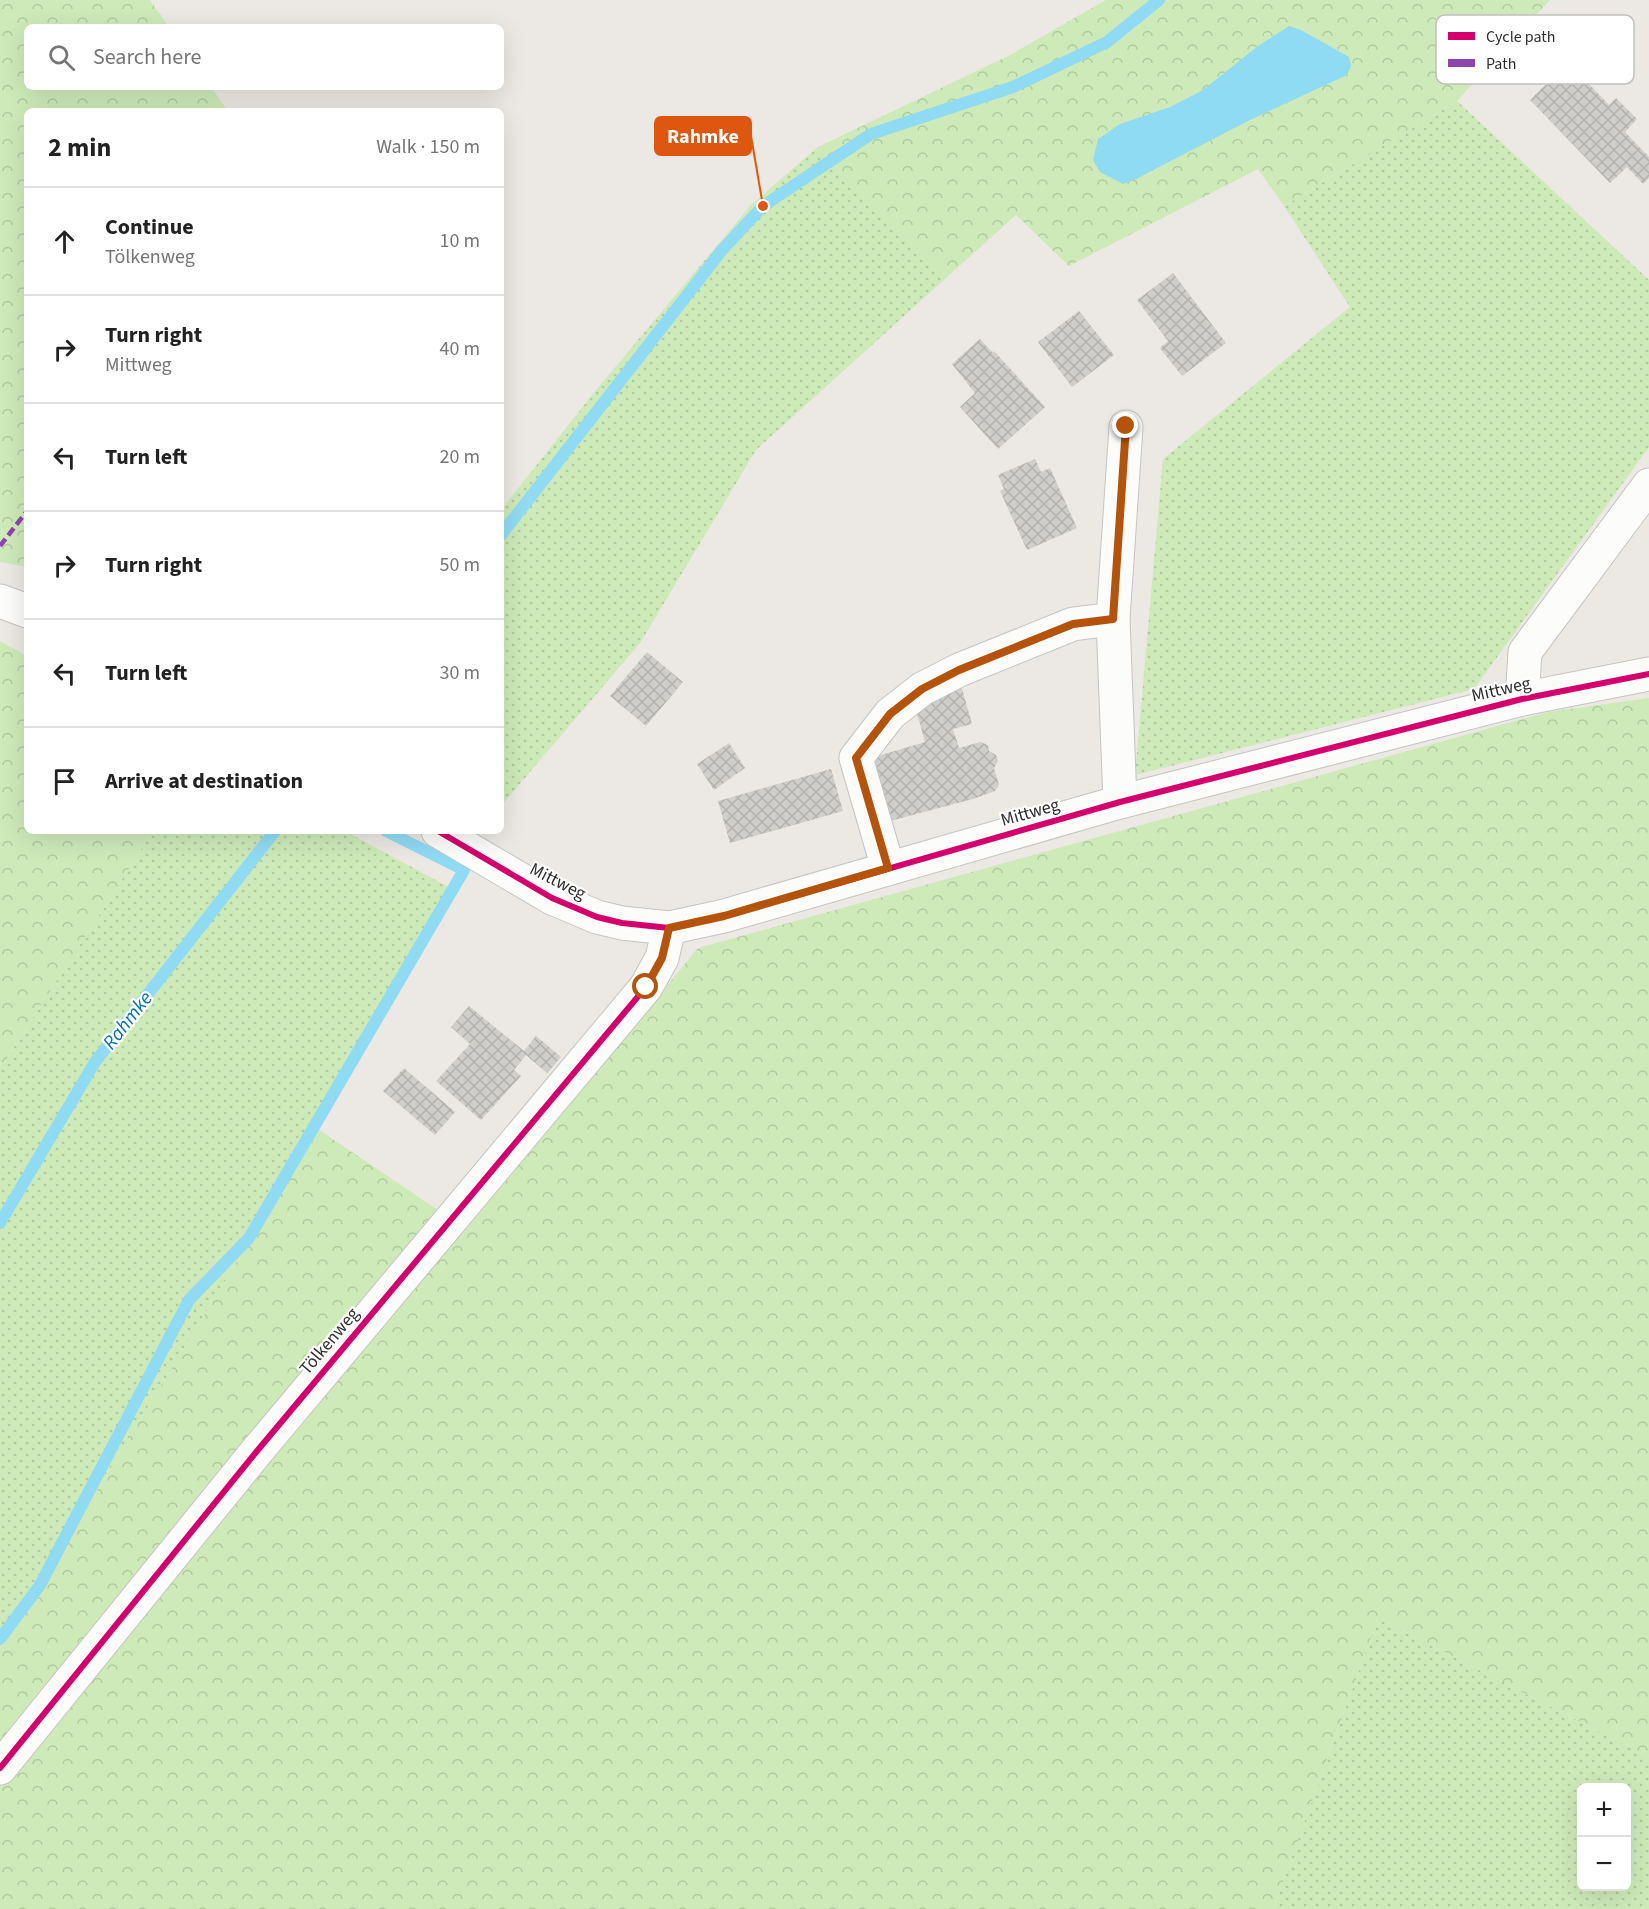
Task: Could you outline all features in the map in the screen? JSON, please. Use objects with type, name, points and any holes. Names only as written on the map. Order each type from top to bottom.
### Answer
[{"type":"street","points":[[1120,802],[1113,619],[1126,426]]},
{"type":"street","points":[[1522,699],[1524,652],[1649,485]]},
{"type":"street","points":[[0,601],[24,610]]},
{"type":"street","points":[[888,868],[856,758],[890,714],[922,689],[959,670],[1073,624],[1113,619]]},
{"type":"street","name":"Mittweg","points":[[443,834],[552,898],[597,917],[622,923],[669,928],[724,916],[1120,802],[1522,699],[1649,674]]},
{"type":"street","name":"Tölkenweg","points":[[0,1768],[257,1451],[646,987],[662,958],[669,928]]},
{"type":"green space","points":[[0,0],[150,0],[167,24],[24,24],[24,90],[213,90],[226,108],[24,108],[24,566],[0,562]]},
{"type":"green space","points":[[1106,0],[1550,0],[1536,15],[1436,15],[1436,84],[1473,84],[1457,101],[1284,206],[1258,169],[1069,266],[1016,215],[945,279],[818,147],[1010,55]]},
{"type":"green space","points":[[1457,101],[1649,280],[1649,447],[1474,689],[1135,775],[1163,459],[1350,307],[1284,206]]},
{"type":"green space","points":[[818,147],[945,279],[756,450],[640,643],[504,802],[504,506],[596,390],[751,205]]},
{"type":"green space","points":[[0,641],[24,654],[24,834],[151,834],[0,1069]]},
{"type":"green space","points":[[1649,698],[1649,1757],[1378,1618],[1273,1909],[0,1909],[0,1649],[318,1129],[466,1229],[698,948],[1548,712]]},
{"type":"green space","points":[[151,834],[351,834],[456,891],[318,1129],[0,1649],[0,1069]]},
{"type":"green space","points":[[1378,1618],[1649,1757],[1649,1909],[1273,1909]]},
{"type":"water","points":[[1289,26],[1301,30],[1349,57],[1351,66],[1347,75],[1248,121],[1136,179],[1123,184],[1100,172],[1093,160],[1098,139],[1120,124],[1170,107],[1203,90],[1258,46]]},
{"type":"building","points":[[1546,84],[1589,84],[1609,105],[1616,98],[1637,119],[1625,132],[1649,157],[1649,178],[1643,184],[1627,167],[1610,183],[1530,100]]},
{"type":"building","points":[[1173,273],[1226,343],[1182,376],[1160,348],[1168,341],[1137,300]]},
{"type":"building","points":[[1079,311],[1114,355],[1072,387],[1038,342]]},
{"type":"building","points":[[980,339],[993,353],[994,351],[1045,407],[998,449],[960,407],[975,393],[952,364]]},
{"type":"building","points":[[1035,459],[1041,472],[1050,468],[1077,528],[1027,550],[1000,491],[1004,489],[998,475]]},
{"type":"building","points":[[647,652],[683,682],[646,726],[610,696]]},
{"type":"building","points":[[961,685],[972,724],[953,729],[959,748],[980,742],[988,745],[989,751],[996,755],[998,761],[994,768],[999,785],[995,791],[973,799],[890,821],[871,758],[925,742],[913,699]]},
{"type":"building","points":[[729,743],[745,768],[714,790],[697,764]]},
{"type":"building","points":[[831,769],[843,811],[730,843],[718,801]]},
{"type":"building","points":[[469,1006],[524,1051],[536,1036],[561,1057],[547,1073],[526,1055],[514,1070],[521,1076],[481,1120],[436,1081],[470,1044],[451,1027]]},
{"type":"building","points":[[404,1068],[455,1112],[435,1135],[383,1091]]},
{"type":"waterway","name":"Rahmke","points":[[504,531],[722,250],[763,206],[871,134],[1013,87],[1107,42],[1159,0]]},
{"type":"waterway","name":"Rahmke","points":[[0,1223],[95,1062],[273,834]]},
{"type":"waterway","points":[[0,1639],[40,1585],[189,1300],[249,1238],[464,870],[392,834]]},
{"type":"marked path","points":[[0,546],[24,515]]},
{"type":"cycle path","points":[[443,834],[552,898],[597,917],[622,923],[669,928],[724,916],[1120,802],[1522,699],[1649,674]]},
{"type":"cycle path","points":[[0,1768],[257,1451],[646,987],[662,958],[669,928]]},
{"type":"place","name":"Rahmke","points":[[763,206]]},
{"type":"route","points":[[646,987],[662,958],[669,928],[724,916],[888,868],[856,758],[890,714],[922,689],[959,670],[1073,624],[1113,619],[1126,426]]}]
